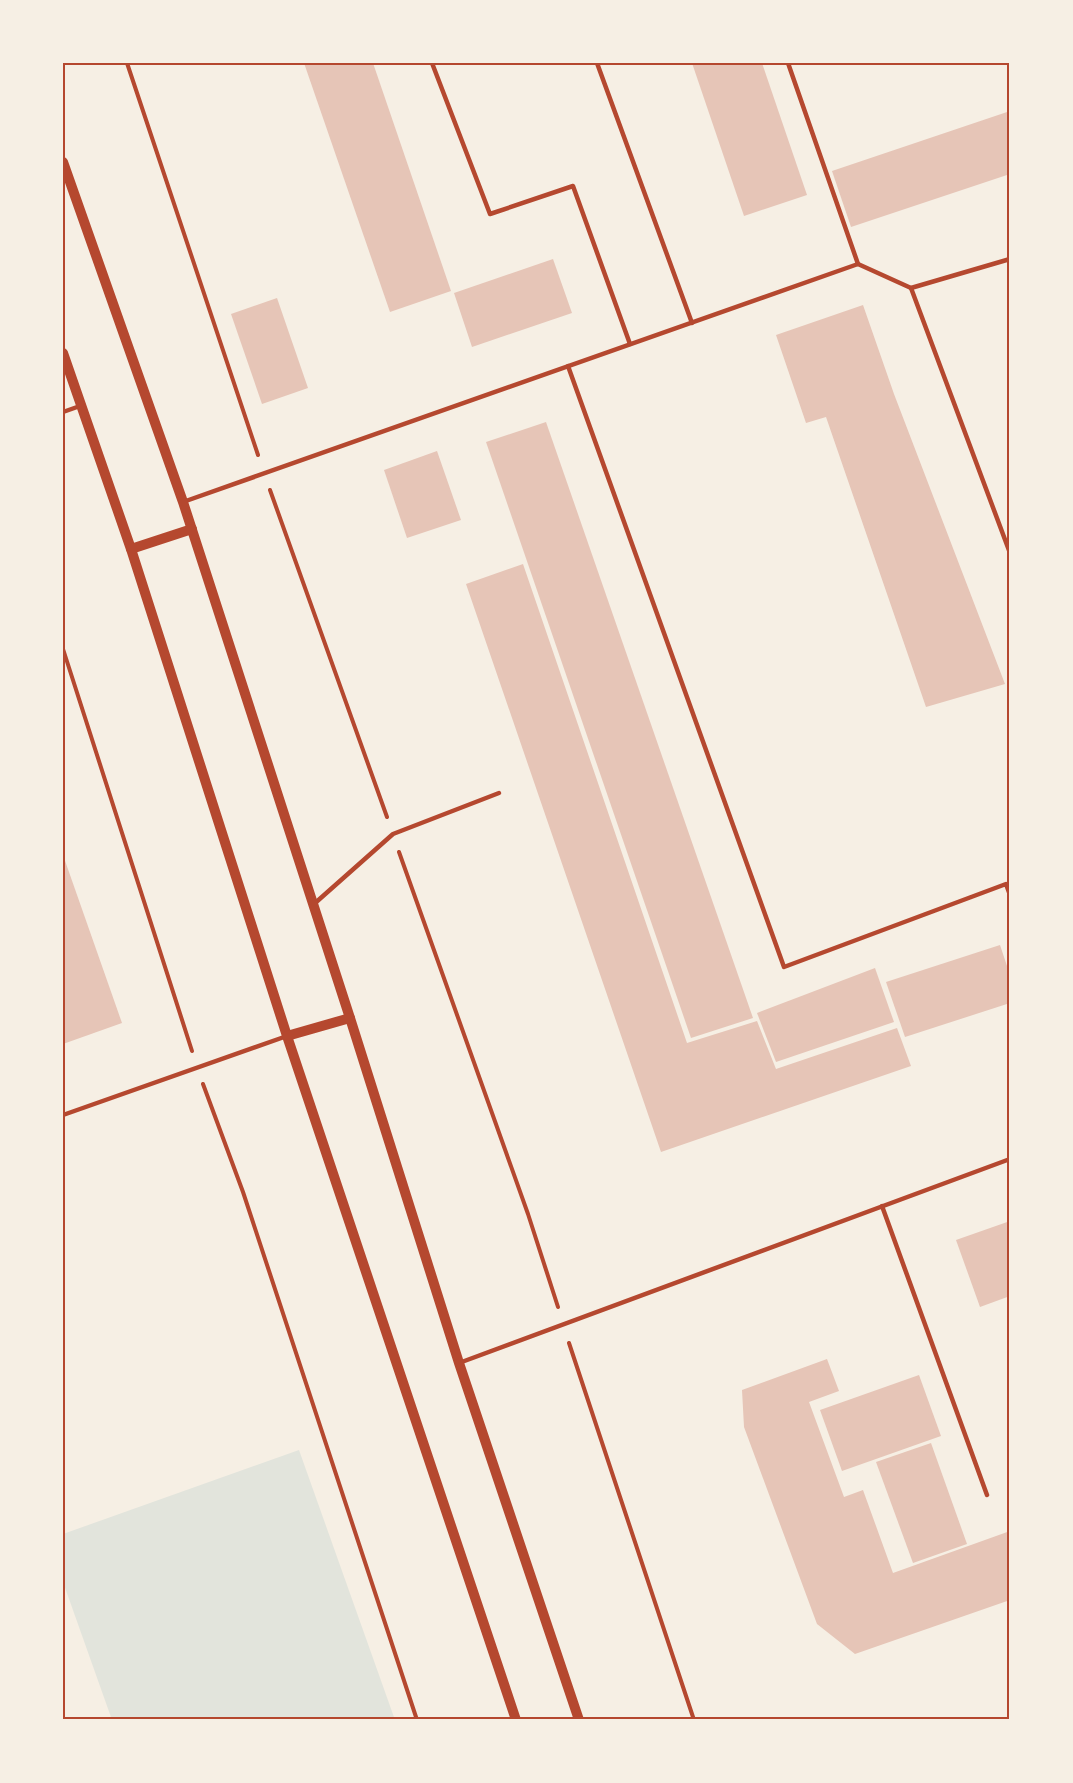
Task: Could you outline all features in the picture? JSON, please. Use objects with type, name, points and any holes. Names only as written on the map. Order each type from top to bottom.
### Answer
[{"type":"street","points":[[63,162],[183,502],[314,904],[459,1363],[579,1720]]},
{"type":"street","points":[[63,353],[131,549],[287,1036],[516,1720]]},
{"type":"street","points":[[131,549],[192,530]]},
{"type":"street","points":[[287,1036],[350,1018]]},
{"type":"lane","points":[[432,63],[490,214],[573,186],[630,344]]},
{"type":"lane","points":[[597,63],[692,323]]},
{"type":"lane","points":[[788,63],[858,264]]},
{"type":"lane","points":[[183,502],[858,264],[911,288],[1010,259]]},
{"type":"lane","points":[[911,288],[1010,553]]},
{"type":"lane","points":[[568,366],[784,967],[1006,884],[1010,895]]},
{"type":"lane","points":[[63,412],[81,406]]},
{"type":"lane","points":[[314,904],[393,834],[499,793]]},
{"type":"lane","points":[[63,1115],[287,1036]]},
{"type":"lane","points":[[459,1363],[1010,1159]]},
{"type":"lane","points":[[882,1206],[987,1495]]},
{"type":"path","points":[[127,63],[264,473],[524,1203],[694,1720]]},
{"type":"path","points":[[63,649],[198,1068],[243,1192],[417,1720]]},
{"type":"shaded area","points":[[299,1450],[395,1720],[112,1720],[63,1582],[63,1534]]},
{"type":"building","points":[[304,63],[373,63],[451,291],[390,312]]},
{"type":"building","points":[[692,63],[762,63],[807,195],[744,216]]},
{"type":"building","points":[[1010,111],[1010,174],[851,227],[832,171]]},
{"type":"building","points":[[553,259],[572,313],[472,347],[454,293]]},
{"type":"building","points":[[277,298],[308,388],[262,404],[231,314]]},
{"type":"building","points":[[863,305],[894,394],[1005,684],[926,707],[826,417],[806,423],[776,335]]},
{"type":"building","points":[[546,422],[753,1018],[691,1038],[486,442]]},
{"type":"building","points":[[437,451],[461,520],[407,538],[384,470]]},
{"type":"building","points":[[523,564],[687,1043],[757,1021],[776,1069],[897,1028],[911,1066],[661,1152],[466,584]]},
{"type":"building","points":[[63,855],[122,1023],[63,1044]]},
{"type":"building","points":[[1000,945],[1010,975],[1010,1003],[905,1037],[886,982]]},
{"type":"building","points":[[875,968],[894,1022],[776,1062],[757,1013]]},
{"type":"building","points":[[1010,1221],[1010,1296],[980,1307],[956,1240]]},
{"type":"building","points":[[827,1359],[839,1391],[809,1402],[844,1497],[863,1490],[893,1573],[1010,1531],[1010,1600],[855,1654],[817,1624],[744,1427],[742,1390]]},
{"type":"building","points":[[919,1375],[941,1436],[842,1471],[820,1410]]},
{"type":"building","points":[[931,1443],[967,1544],[913,1563],[876,1462]]}]
